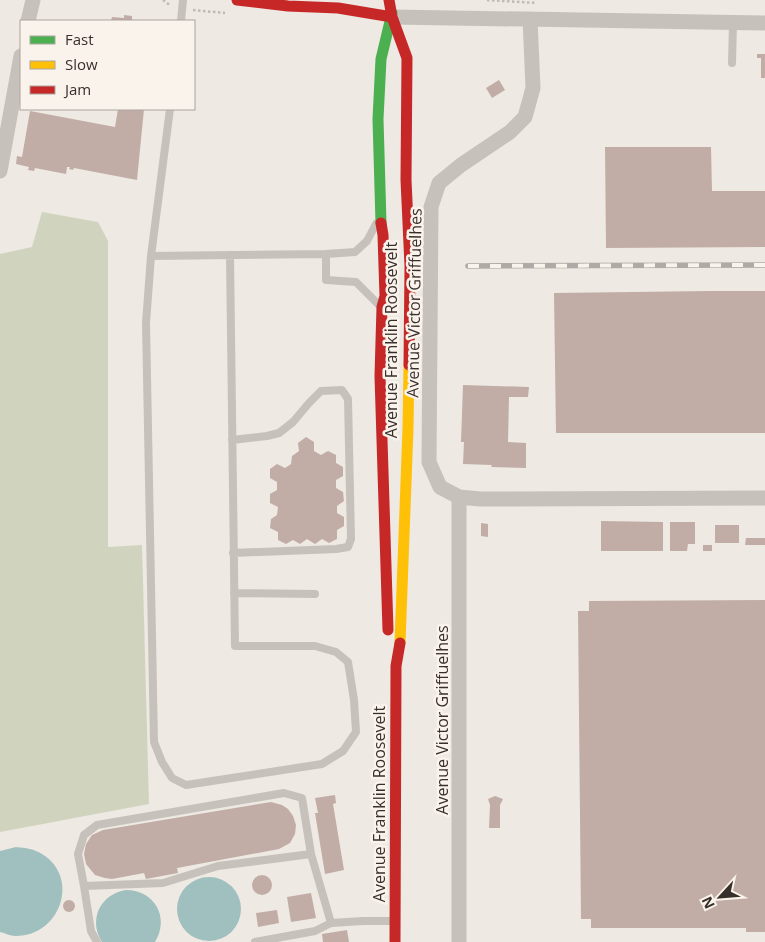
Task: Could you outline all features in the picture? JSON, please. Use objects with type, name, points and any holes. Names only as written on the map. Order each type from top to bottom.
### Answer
[{"type":"main road","points":[[237,0],[288,6],[338,8],[392,17]]},
{"type":"main road","points":[[360,0],[392,17]]},
{"type":"main road","name":"Avenue Franklin Roosevelt","points":[[389,0],[392,17],[407,58],[406,180],[410,266],[408,428],[400,648],[396,666],[395,942]]},
{"type":"main road","name":"Avenue Franklin Roosevelt","points":[[395,0],[381,59],[378,119],[380,218],[383,235],[385,296],[382,307],[380,376],[384,545],[389,648],[396,666]]},
{"type":"street","points":[[28,20],[33,0]]},
{"type":"street","points":[[392,17],[765,23]]},
{"type":"street","name":"Avenue Victor Griffuelhes","points":[[530,19],[533,88],[525,116],[510,132],[439,183],[431,207],[429,462],[440,487],[459,497],[480,499],[765,498]]},
{"type":"street","points":[[0,171],[20,61]]},
{"type":"street","name":"Avenue Victor Griffuelhes","points":[[459,497],[459,942]]},
{"type":"lane","points":[[181,20],[184,0]]},
{"type":"lane","points":[[732,63],[733,22]]},
{"type":"lane","points":[[170,110],[151,256],[146,323],[154,742],[162,762],[172,778],[186,785],[322,764],[343,751],[356,732],[354,700],[348,662],[336,652],[316,646],[235,646],[230,255]]},
{"type":"lane","points":[[151,256],[355,252],[367,241],[380,218]]},
{"type":"lane","points":[[326,254],[326,280],[356,282],[382,307]]},
{"type":"lane","points":[[232,440],[279,433],[293,422],[321,391],[342,390],[348,399],[351,539],[348,547],[234,553]]},
{"type":"lane","points":[[234,593],[315,594]]},
{"type":"lane","points":[[96,942],[91,931],[78,854],[84,835],[97,825],[284,792],[302,798],[311,854],[331,924]]},
{"type":"lane","points":[[84,886],[163,883],[218,866],[311,854]]},
{"type":"lane","points":[[255,942],[315,931],[331,924],[395,921]]},
{"type":"green space","points":[[42,212],[98,222],[108,241],[108,547],[142,545],[149,804],[0,832],[0,254],[32,247]]},
{"type":"water","points":[[16,847],[39,852],[54,864],[61,877],[62,891],[60,904],[54,917],[44,927],[31,934],[11,936],[0,932],[0,851]]},
{"type":"water","points":[[209,877],[227,882],[232,886],[236,891],[241,909],[236,927],[232,932],[227,936],[209,941],[191,936],[186,932],[182,927],[177,909],[182,891],[186,886],[191,882]]},
{"type":"water","points":[[126,890],[136,891],[145,895],[157,907],[161,924],[155,942],[102,942],[96,925],[99,909],[109,897],[117,892]]},
{"type":"building","points":[[124,15],[132,16],[132,20],[111,20],[112,17],[124,18]]},
{"type":"building","points":[[757,54],[765,54],[765,78],[761,78],[761,58],[757,58]]},
{"type":"building","points":[[499,80],[505,90],[492,98],[486,88]]},
{"type":"building","points":[[118,110],[144,110],[137,180],[74,168],[73,170],[69,169],[70,167],[67,167],[66,174],[35,168],[34,171],[28,170],[29,167],[16,164],[17,156],[22,157],[30,111],[115,127]]},
{"type":"building","points":[[605,147],[711,147],[712,191],[765,191],[765,247],[606,248]]},
{"type":"building","points":[[765,291],[765,433],[556,433],[554,293]]},
{"type":"building","points":[[463,385],[529,387],[528,397],[509,397],[508,442],[526,443],[526,468],[463,464],[464,442],[461,442]]},
{"type":"building","points":[[306,437],[314,442],[314,451],[321,455],[328,451],[336,455],[336,463],[343,467],[343,476],[336,480],[336,488],[343,492],[344,501],[337,506],[337,513],[344,517],[344,526],[337,530],[337,539],[329,543],[322,539],[315,544],[307,539],[300,544],[293,540],[286,544],[278,540],[278,532],[270,528],[271,519],[277,515],[278,507],[270,503],[270,494],[277,490],[277,482],[270,478],[270,469],[277,464],[285,468],[291,464],[292,456],[299,451],[298,443]]},
{"type":"building","points":[[601,521],[663,522],[663,551],[601,551]]},
{"type":"building","points":[[670,522],[695,522],[695,544],[688,544],[687,551],[670,551]]},
{"type":"building","points":[[481,523],[488,524],[488,537],[481,536]]},
{"type":"building","points":[[715,525],[739,525],[739,543],[715,543]]},
{"type":"building","points":[[746,538],[765,538],[765,545],[745,545]]},
{"type":"building","points":[[703,545],[712,545],[712,551],[703,551]]},
{"type":"building","points":[[765,600],[765,932],[746,932],[746,928],[591,928],[591,919],[581,919],[578,611],[589,611],[589,601]]},
{"type":"building","points":[[335,795],[336,803],[333,804],[344,870],[325,874],[315,813],[318,813],[315,798]]},
{"type":"building","points":[[495,796],[503,799],[500,805],[500,828],[489,828],[490,805],[488,799]]},
{"type":"building","points":[[271,802],[288,809],[296,825],[295,834],[290,843],[279,849],[177,868],[178,873],[146,879],[144,873],[112,879],[105,878],[95,875],[86,864],[84,854],[86,844],[92,835],[103,830]]},
{"type":"building","points":[[262,875],[269,878],[272,885],[269,892],[262,895],[255,892],[252,885],[255,878]]},
{"type":"building","points":[[311,893],[316,918],[291,922],[287,897]]},
{"type":"building","points":[[71,900],[74,901],[74,911],[67,912],[64,911],[63,904],[64,901]]},
{"type":"building","points":[[277,910],[279,923],[258,927],[256,913]]},
{"type":"building","points":[[347,930],[349,942],[323,942],[322,934]]},
{"type":"railway","points":[[468,266],[765,265]]},
{"type":"traffic: fast","points":[[381,223],[378,119],[381,59],[392,13]]},
{"type":"traffic: slow","points":[[400,643],[409,365]]},
{"type":"traffic: jam","points":[[237,0],[288,6],[338,8],[392,17]]},
{"type":"traffic: jam","points":[[389,0],[392,17],[407,58],[406,180],[410,266],[409,365]]},
{"type":"traffic: jam","points":[[381,223],[385,296],[382,307],[380,376],[388,630]]},
{"type":"traffic: jam","points":[[395,942],[396,666],[400,643]]}]
